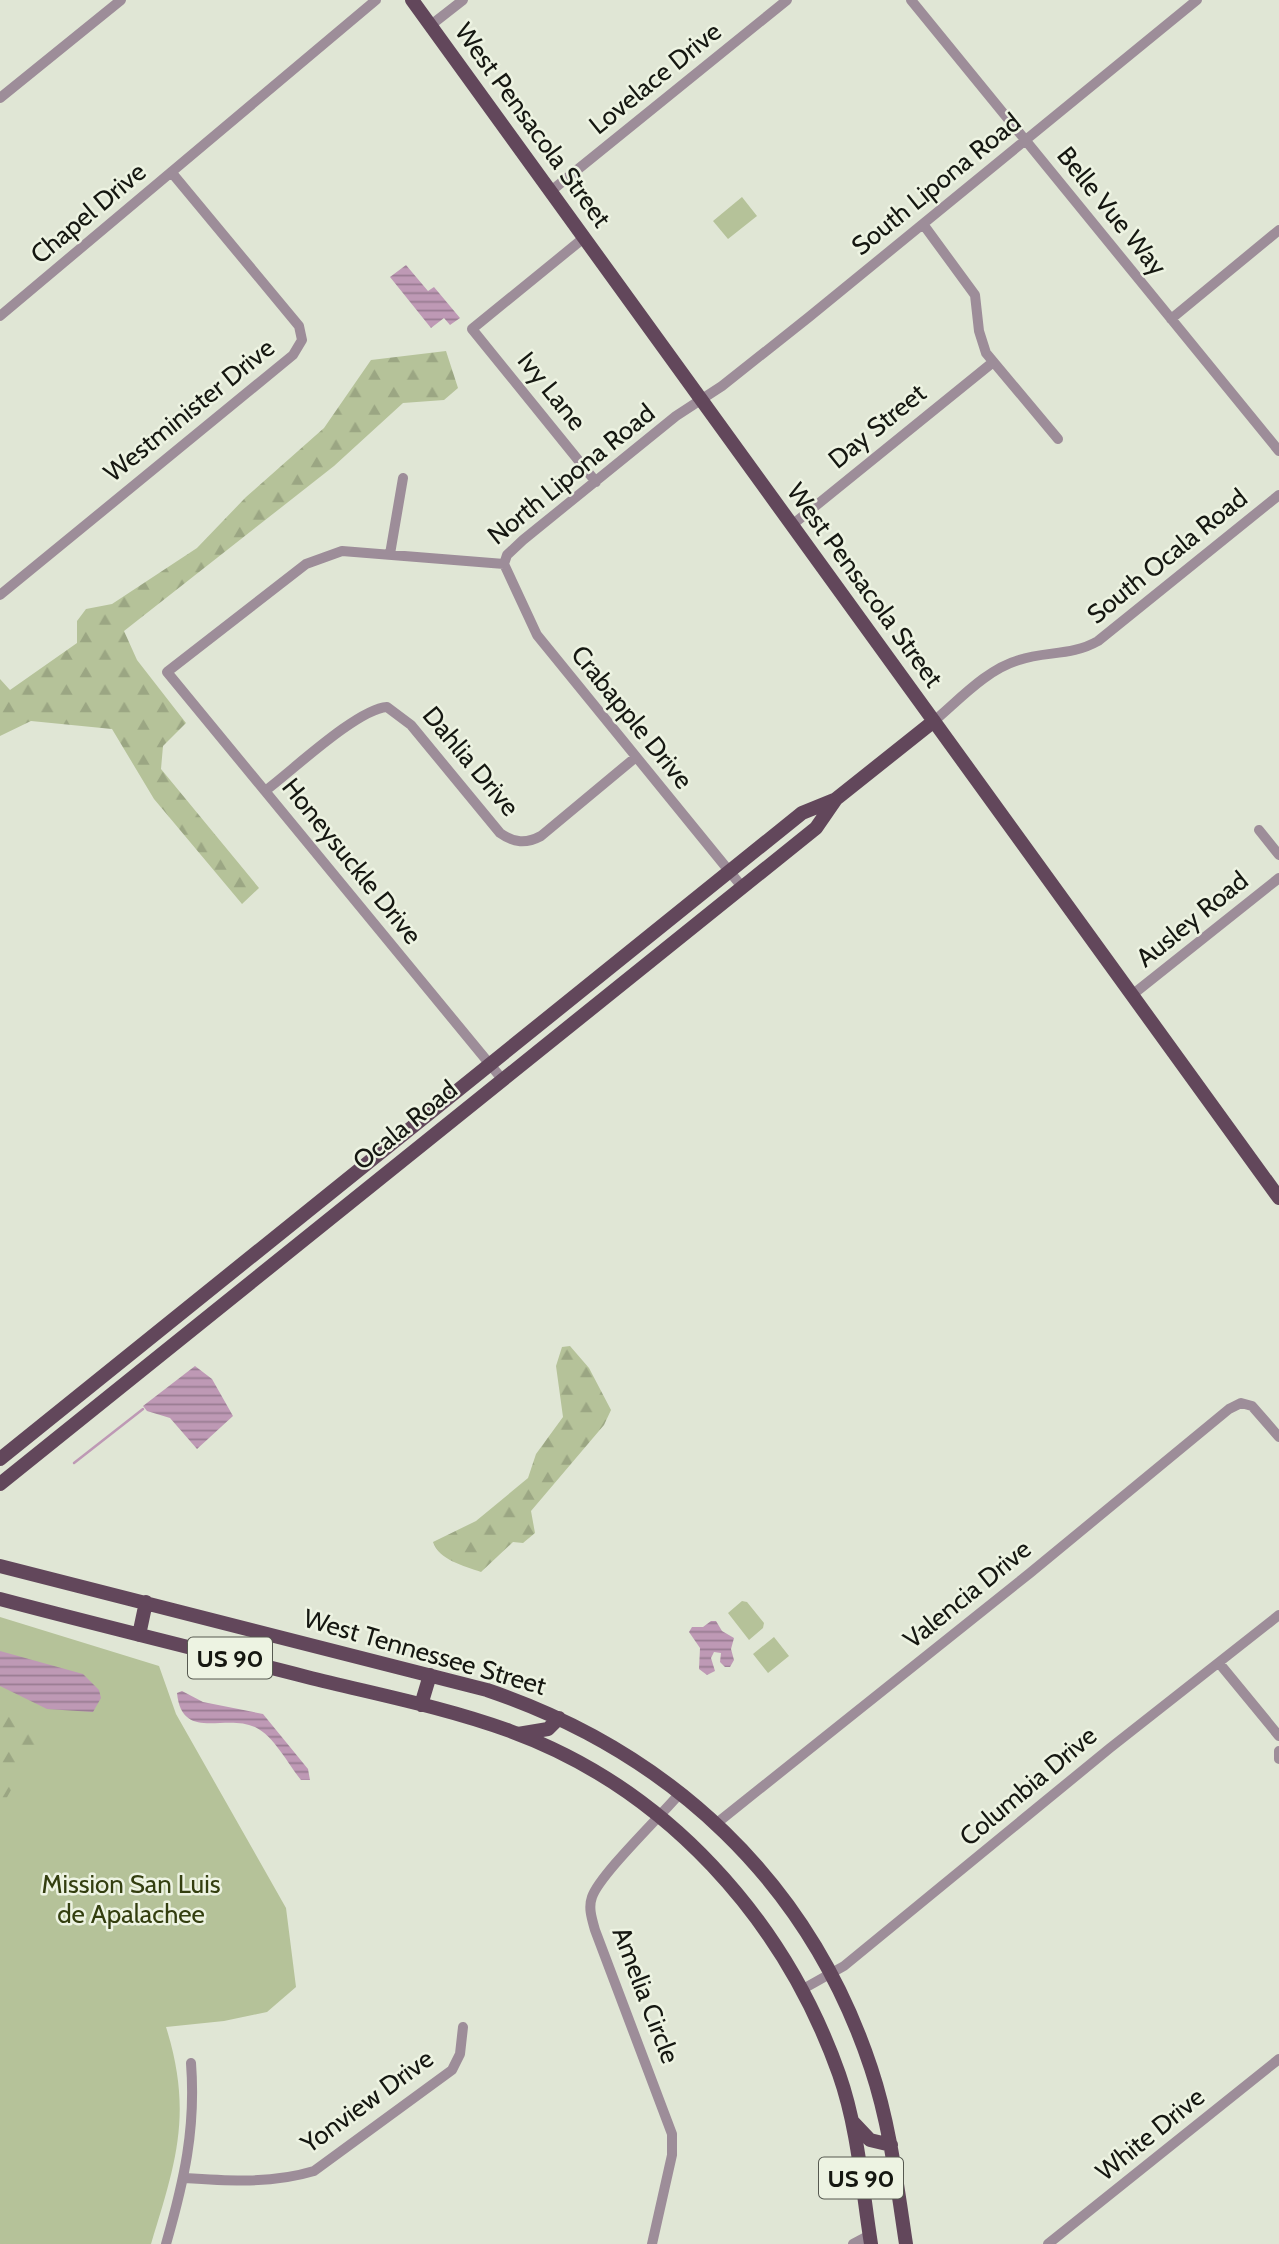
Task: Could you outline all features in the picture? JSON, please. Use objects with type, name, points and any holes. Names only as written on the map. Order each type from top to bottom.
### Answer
[{"type":"main road","name":"West Pensacola Street","points":[[412,0],[1279,1198]]},
{"type":"main road","name":"Ocala Road","points":[[0,1459],[802,813],[835,799],[934,721]]},
{"type":"main road","name":"Ocala Road","points":[[0,1484],[743,888],[816,828],[835,799]]},
{"type":"main road","name":"West Tennessee Street","points":[[0,1566],[430,1675],[528,1703],[623,1751],[681,1792],[717,1823],[776,1889],[811,1938],[830,1973],[871,2068],[891,2145],[906,2244]]},
{"type":"main road","name":"West Tennessee Street","points":[[0,1599],[421,1705],[516,1734],[611,1782],[660,1817],[698,1850],[741,1895],[772,1937],[803,1989],[840,2076],[852,2121],[871,2240]]},
{"type":"main road","points":[[139,1634],[146,1602]]},
{"type":"main road","points":[[421,1705],[430,1675]]},
{"type":"main road","points":[[516,1734],[548,1729],[559,1718]]},
{"type":"main road","points":[[852,2121],[870,2140],[891,2145]]},
{"type":"street","points":[[0,98],[121,0]]},
{"type":"street","name":"Chapel Drive","points":[[0,316],[376,0]]},
{"type":"street","points":[[431,26],[463,0]]},
{"type":"street","name":"Lovelace Drive","points":[[551,191],[787,0]]},
{"type":"street","name":"Belle Vue Way","points":[[911,0],[1279,451]]},
{"type":"street","name":"South Lipona Road","points":[[701,399],[794,329],[1196,0]]},
{"type":"street","name":"Westminister Drive","points":[[0,595],[293,355],[302,340],[299,326],[172,173]]},
{"type":"street","points":[[923,224],[969,283],[977,302],[982,344],[992,363],[1058,439]]},
{"type":"street","points":[[1171,319],[1279,230]]},
{"type":"street","name":"Ivy Lane","points":[[585,237],[472,329],[596,482]]},
{"type":"street","name":"Day Street","points":[[792,525],[992,363]]},
{"type":"street","name":"North Lipona Road","points":[[167,672],[317,557],[342,551],[504,564],[507,555],[515,547],[701,399]]},
{"type":"street","points":[[390,554],[403,478]]},
{"type":"street","name":"South Ocala Road","points":[[934,721],[1010,663],[1073,652],[1098,641],[1279,495]]},
{"type":"street","name":"Crabapple Drive","points":[[504,564],[537,635],[743,888]]},
{"type":"street","name":"Honeysuckle Drive","points":[[167,672],[502,1079]]},
{"type":"street","name":"Dahlia Drive","points":[[265,791],[352,723],[371,711],[387,707],[411,725],[500,833],[520,842],[541,836],[636,757]]},
{"type":"street","points":[[1259,831],[1279,855]]},
{"type":"street","name":"Ausley Road","points":[[1132,995],[1279,878]]},
{"type":"street","name":"Valencia Drive","points":[[717,1823],[1030,1573],[1229,1409],[1246,1403],[1260,1413],[1279,1437]]},
{"type":"street","points":[[15,1447],[25,1463]]},
{"type":"street","name":"Columbia Drive","points":[[803,1989],[830,1973],[890,1929],[1110,1748],[1279,1615]]},
{"type":"street","points":[[1219,1663],[1279,1736]]},
{"type":"street","points":[[1279,1751],[1279,1759]]},
{"type":"street","name":"Amelia Circle","points":[[652,2244],[672,2155],[672,2134],[595,1930],[590,1905],[602,1881],[681,1792]]},
{"type":"street","name":"Yonview Drive","points":[[183,2178],[230,2182],[288,2179],[314,2171],[452,2070],[460,2054],[463,2027]]},
{"type":"street","name":"White Drive","points":[[1048,2244],[1279,2059]]},
{"type":"street","points":[[166,2244],[183,2178],[194,2112],[191,2063]]},
{"type":"street","points":[[853,2244],[871,2240]]},
{"type":"green space","points":[[742,197],[757,216],[728,239],[713,221]]},
{"type":"green space","points":[[446,351],[458,388],[444,400],[403,403],[334,466],[124,631],[137,660],[186,723],[163,746],[161,769],[259,888],[242,904],[154,799],[112,729],[31,721],[0,736],[0,679],[10,690],[77,643],[77,621],[86,609],[112,604],[197,548],[246,497],[324,428],[371,360]]},
{"type":"green space","points":[[570,1346],[589,1368],[611,1410],[604,1425],[531,1511],[535,1533],[523,1543],[513,1542],[481,1572],[446,1558],[433,1542],[476,1521],[528,1478],[536,1454],[563,1417],[556,1366],[562,1347]]},
{"type":"green space","points":[[742,1601],[747,1602],[764,1623],[763,1628],[749,1640],[728,1613]]},
{"type":"green space","name":"Mission San Luis de Apalachee","points":[[0,1617],[159,1666],[176,1714],[286,1908],[296,1987],[267,2012],[224,2021],[166,2027],[179,2086],[180,2112],[174,2162],[151,2244],[0,2244]]},
{"type":"green space","points":[[774,1637],[789,1656],[768,1673],[753,1654]]},
{"type":"green space","points":[[0,1699],[43,1732],[0,1810]]},
{"type":"shaded area","points":[[406,265],[428,291],[434,287],[460,318],[450,325],[444,318],[431,328],[390,277]]},
{"type":"shaded area","points":[[195,1366],[212,1379],[233,1416],[197,1449],[170,1418],[147,1411],[143,1406]]},
{"type":"shaded area","points":[[716,1621],[722,1631],[734,1638],[731,1649],[734,1660],[730,1667],[725,1667],[720,1662],[721,1653],[714,1652],[711,1658],[715,1671],[707,1675],[699,1669],[700,1648],[689,1632],[692,1627],[703,1627]]},
{"type":"shaded area","points":[[0,1651],[83,1674],[99,1690],[101,1698],[93,1712],[47,1709],[0,1686]]},
{"type":"shaded area","points":[[182,1691],[203,1702],[263,1714],[308,1769],[310,1780],[301,1780],[274,1744],[255,1727],[196,1722],[187,1717],[177,1693]]},
{"type":"waterway","points":[[74,1463],[143,1409]]}]
